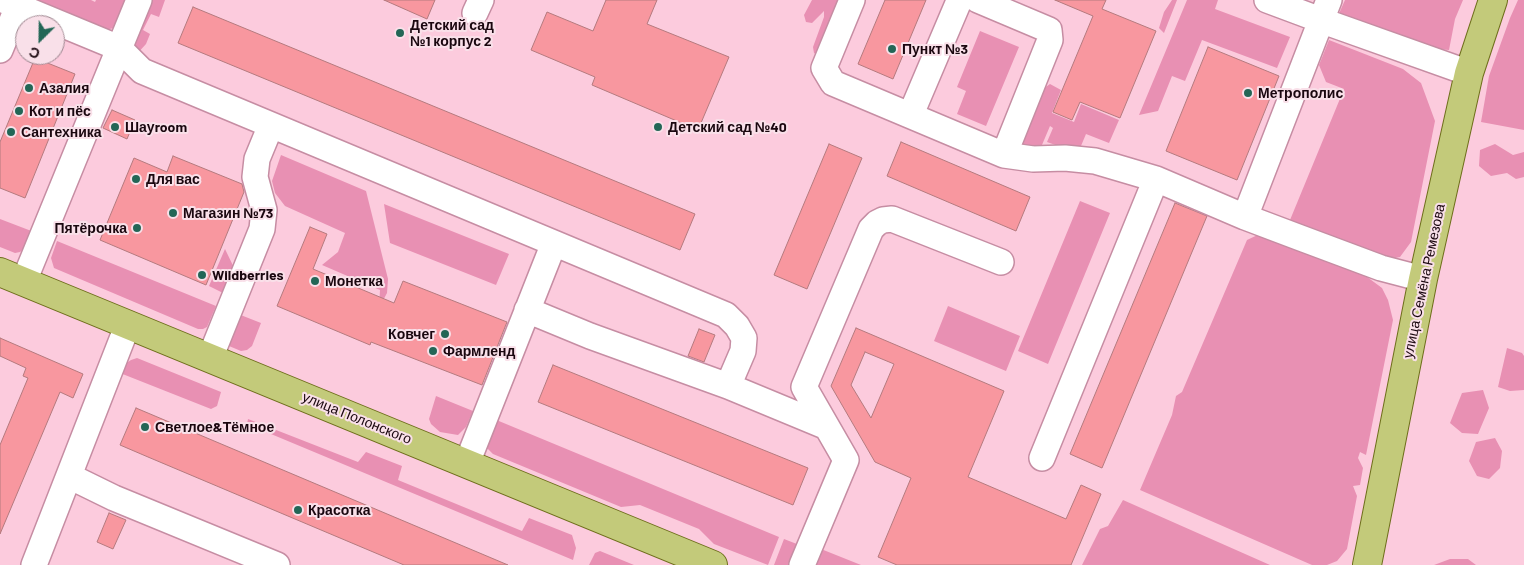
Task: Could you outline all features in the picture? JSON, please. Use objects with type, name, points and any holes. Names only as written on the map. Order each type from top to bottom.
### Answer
[{"type":"main road","name":"улица Семёна Ремезова","points":[[1367,565],[1423,279],[1469,73],[1493,0]]},
{"type":"main road","name":"улица Полонского","points":[[12,277],[713,565]]},
{"type":"lane","points":[[12,277],[119,48],[139,0]]},
{"type":"lane","points":[[852,0],[824,68],[833,83],[911,114],[1004,155],[1033,159],[1065,158],[1094,161],[1156,179],[1245,216],[1381,268],[1423,279]]},
{"type":"lane","points":[[911,114],[961,0]]},
{"type":"lane","points":[[978,0],[1049,30],[1050,40],[1004,155]]},
{"type":"lane","points":[[1267,0],[1325,10],[1469,73]]},
{"type":"lane","points":[[0,50],[10,3],[119,48],[142,71],[726,315],[737,326],[744,338],[743,351],[728,386]]},
{"type":"lane","points":[[1245,216],[1325,10]]},
{"type":"lane","points":[[210,358],[262,229],[264,210],[255,177],[257,159],[271,125]]},
{"type":"lane","points":[[1042,458],[1156,179]]},
{"type":"lane","points":[[802,565],[846,460],[804,387],[871,229],[883,220],[892,219],[1000,262]]},
{"type":"lane","points":[[467,463],[554,243]]},
{"type":"lane","points":[[527,310],[590,336],[728,386],[827,427]]},
{"type":"lane","points":[[34,565],[128,324]]},
{"type":"lane","points":[[70,476],[114,498],[277,565]]},
{"type":"shaded area","points":[[33,0],[91,0],[95,2],[96,0],[127,0],[119,27],[105,30]]},
{"type":"shaded area","points":[[150,0],[165,0],[159,17],[151,14],[143,30],[150,34],[146,44],[135,56],[132,51]]},
{"type":"shaded area","points":[[812,0],[844,0],[835,8],[819,57],[814,53],[813,47],[824,17],[824,11],[812,23],[806,22],[804,15]]},
{"type":"shaded area","points":[[1172,0],[1177,0],[1164,33],[1159,28],[1164,12]]},
{"type":"shaded area","points":[[1187,0],[1218,0],[1215,9],[1290,37],[1277,68],[1202,40],[1185,81],[1172,76],[1158,111],[1139,115]]},
{"type":"shaded area","points":[[1345,0],[1463,0],[1455,19],[1449,50],[1413,47],[1337,18]]},
{"type":"shaded area","points":[[1518,0],[1524,0],[1524,130],[1481,122],[1489,76]]},
{"type":"shaded area","points":[[980,31],[1019,47],[986,126],[957,114],[966,91],[957,87]]},
{"type":"shaded area","points":[[1329,40],[1403,69],[1421,83],[1435,121],[1411,242],[1400,257],[1390,259],[1374,255],[1290,220],[1344,89],[1326,82],[1319,65]]},
{"type":"shaded area","points":[[1050,84],[1061,90],[1052,113],[1074,122],[1081,104],[1119,120],[1109,143],[1086,134],[1078,153],[1047,142],[1053,128],[1050,126],[1039,152],[1017,148],[1040,91]]},
{"type":"shaded area","points":[[1495,144],[1513,155],[1524,152],[1524,177],[1516,179],[1507,173],[1491,176],[1479,166],[1480,150]]},
{"type":"shaded area","points":[[281,155],[366,191],[388,279],[387,293],[379,308],[380,290],[322,265],[338,252],[345,233],[285,206],[275,193],[272,181]]},
{"type":"shaded area","points":[[1080,201],[1110,213],[1048,364],[1018,351]]},
{"type":"shaded area","points":[[384,204],[509,254],[496,285],[390,243]]},
{"type":"shaded area","points":[[0,219],[34,232],[26,247],[20,252],[15,253],[0,247]]},
{"type":"shaded area","points":[[1264,232],[1359,271],[1382,288],[1388,300],[1393,320],[1366,455],[1360,452],[1358,458],[1363,468],[1360,485],[1353,486],[1357,496],[1347,549],[1337,561],[1327,565],[1312,565],[1140,490],[1172,415],[1176,396],[1182,392],[1247,240]]},
{"type":"shaded area","points":[[57,241],[216,306],[207,327],[198,329],[54,268],[51,258]]},
{"type":"shaded area","points":[[225,249],[237,274],[227,292],[221,292],[209,286]]},
{"type":"shaded area","points":[[948,306],[1020,336],[1006,371],[934,341]]},
{"type":"shaded area","points":[[233,312],[261,323],[252,346],[247,350],[241,351],[229,346],[224,336]]},
{"type":"shaded area","points":[[1507,348],[1522,353],[1524,356],[1524,390],[1510,391],[1498,387]]},
{"type":"shaded area","points":[[137,358],[221,392],[217,406],[211,409],[120,373],[125,364]]},
{"type":"shaded area","points":[[1483,390],[1489,408],[1478,434],[1462,433],[1450,423],[1462,393]]},
{"type":"shaded area","points":[[436,396],[473,411],[466,427],[458,435],[440,432],[431,424],[429,419]]},
{"type":"shaded area","points":[[248,419],[358,462],[366,452],[402,466],[398,480],[522,531],[529,518],[572,535],[576,548],[573,560],[247,424]]},
{"type":"shaded area","points":[[494,419],[779,537],[768,565],[714,544],[699,529],[640,505],[621,507],[493,454],[486,447]]},
{"type":"shaded area","points":[[1495,438],[1502,451],[1500,468],[1489,479],[1477,476],[1469,461],[1476,442]]},
{"type":"shaded area","points":[[1123,500],[1270,565],[1082,565],[1100,529],[1108,526]]},
{"type":"shaded area","points":[[784,539],[802,546],[790,565],[774,565]]},
{"type":"shaded area","points":[[821,549],[861,565],[815,565]]},
{"type":"shaded area","points":[[600,551],[634,565],[589,565],[595,553]]},
{"type":"shaded area","points":[[1450,559],[1468,559],[1476,565],[1434,565]]},
{"type":"building","points":[[384,0],[435,0],[427,19]]},
{"type":"building","points":[[606,0],[657,0],[647,24],[729,57],[698,130],[592,85],[595,77],[531,50],[547,12],[593,31]]},
{"type":"building","points":[[885,0],[926,0],[893,79],[858,64]]},
{"type":"building","points":[[1055,0],[1106,0],[1102,9],[1156,31],[1120,118],[1080,102],[1072,120],[1053,112],[1093,16]]},
{"type":"building","points":[[193,7],[695,214],[680,250],[178,43]]},
{"type":"building","points":[[1208,47],[1279,76],[1237,180],[1166,151]]},
{"type":"building","points":[[32,65],[52,65],[75,74],[25,198],[0,188],[0,142]]},
{"type":"building","points":[[112,110],[135,120],[127,139],[103,128]]},
{"type":"building","points":[[901,142],[1030,197],[1016,231],[887,176]]},
{"type":"building","points":[[829,144],[862,158],[807,289],[774,275]]},
{"type":"building","name":"Магазин №73","points":[[173,156],[242,184],[244,192],[206,285],[100,240],[134,158],[167,172]]},
{"type":"building","points":[[1175,203],[1207,216],[1102,468],[1070,454]]},
{"type":"building","points":[[310,227],[327,234],[313,269],[394,303],[403,281],[507,322],[482,385],[371,342],[370,345],[277,306]]},
{"type":"building","points":[[856,328],[1004,391],[968,477],[1066,519],[1081,485],[1101,494],[1071,565],[897,565],[878,557],[911,478],[875,462],[831,386]],"holes":[[[865,352],[894,364],[871,418],[851,385]]]},
{"type":"building","points":[[699,329],[715,335],[704,362],[688,356]]},
{"type":"building","points":[[0,338],[83,374],[73,398],[60,392],[0,534],[0,445],[28,378],[23,376],[26,368],[0,356]]},
{"type":"building","points":[[553,365],[808,468],[793,505],[538,402]]},
{"type":"building","points":[[136,408],[508,565],[404,565],[148,457],[120,445]]},
{"type":"building","points":[[109,513],[126,520],[113,549],[97,542]]},
{"type":"place","name":"Детский сад №1 корпус 2","points":[[400,33]]},
{"type":"place","name":"Пункт №3","points":[[892,49]]},
{"type":"place","name":"Азалия","points":[[29,88]]},
{"type":"place","name":"Метрополис","points":[[1248,93]]},
{"type":"place","name":"Кот и пёс","points":[[19,111]]},
{"type":"place","name":"Шауroom","points":[[115,127]]},
{"type":"place","name":"Детский сад №40","points":[[658,127]]},
{"type":"place","name":"Сантехника","points":[[11,132]]},
{"type":"place","name":"Для вас","points":[[136,179]]},
{"type":"place","name":"Магазин №73","points":[[173,213]]},
{"type":"place","name":"Пятёрочка","points":[[137,228]]},
{"type":"place","name":"Wildberries","points":[[202,275]]},
{"type":"place","name":"Монетка","points":[[315,281]]},
{"type":"place","name":"Ковчег","points":[[445,334]]},
{"type":"place","name":"Фармленд","points":[[433,351]]},
{"type":"place","name":"Светлое&Тёмное","points":[[145,427]]},
{"type":"place","name":"Красотка","points":[[298,510]]}]
